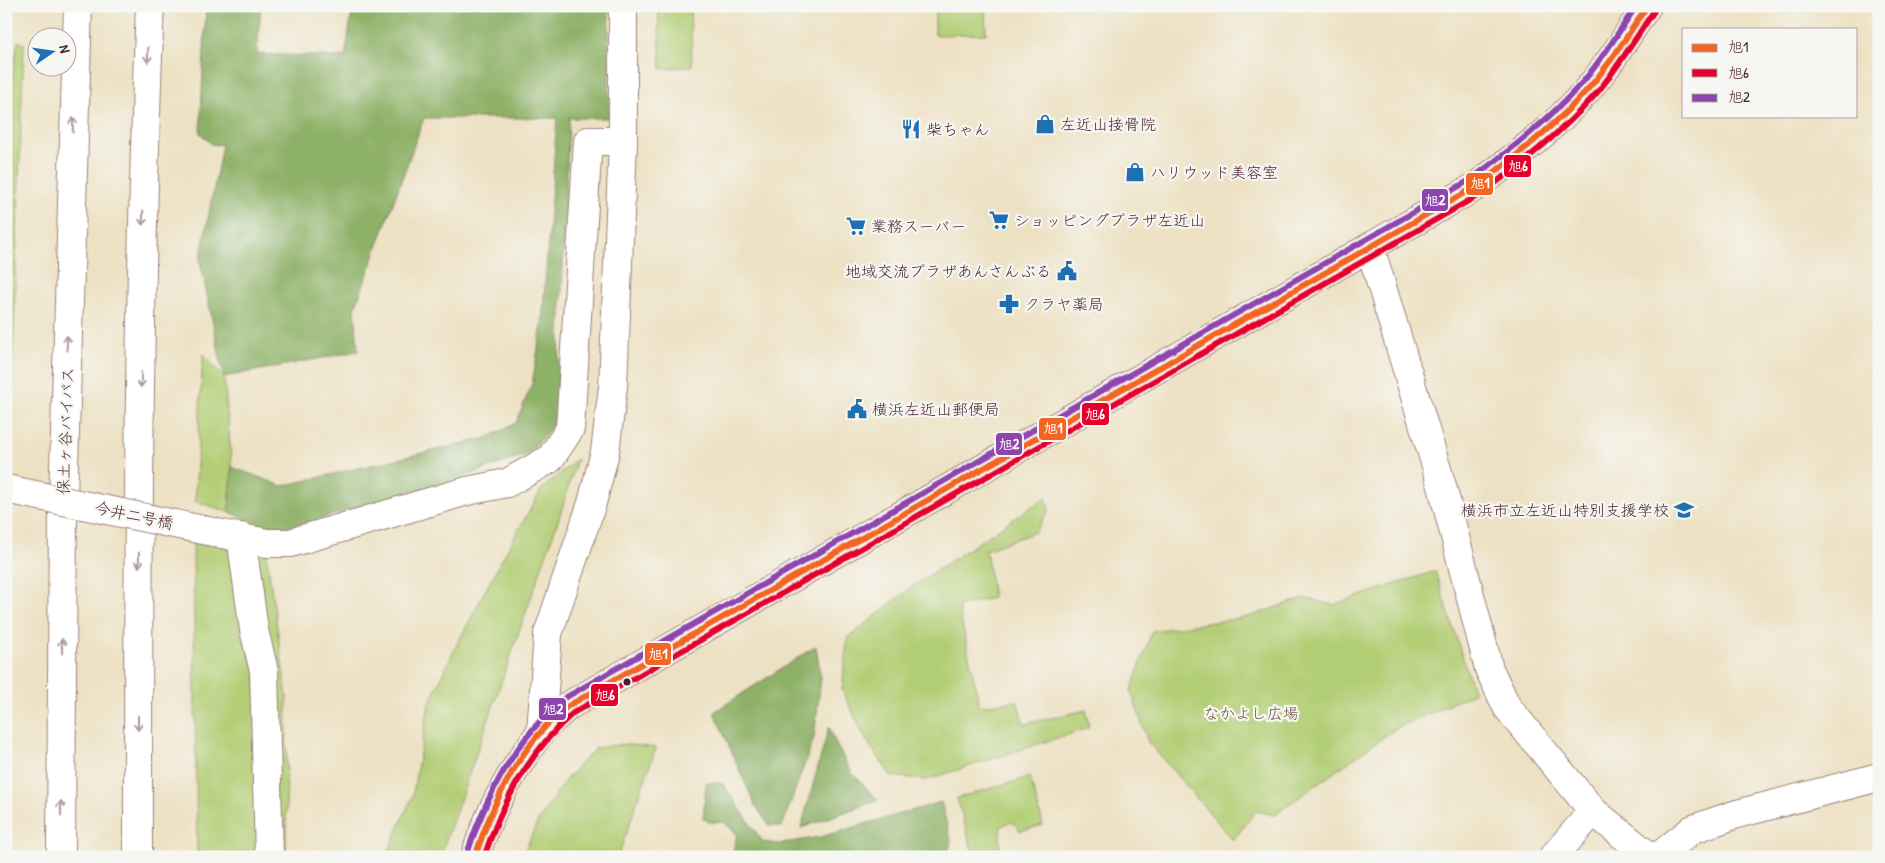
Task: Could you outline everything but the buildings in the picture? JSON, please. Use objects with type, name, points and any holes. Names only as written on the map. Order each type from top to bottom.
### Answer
[{"type":"main road","name":"保土ヶ谷バイパス","points":[[61,857],[63,500],[78,6]]},
{"type":"main road","points":[[138,857],[139,470],[143,169],[150,6]]},
{"type":"main road","points":[[541,732],[548,634],[592,503],[605,452],[613,387],[623,141],[623,6]]},
{"type":"main road","points":[[475,857],[482,833],[511,776],[541,732],[568,706],[1475,187],[1529,147],[1569,109],[1601,73],[1647,6]]},
{"type":"main road","name":"今井二号橋","points":[[6,489],[267,543],[290,542],[467,492],[508,483],[550,459],[570,429],[588,141],[623,141]]},
{"type":"main road","points":[[1370,247],[1442,486],[1489,669],[1507,708],[1593,811],[1650,857]]},
{"type":"main road","points":[[236,536],[264,671],[269,857]]},
{"type":"main road","points":[[1658,857],[1693,829],[1737,814],[1879,777]]},
{"type":"main road","points":[[1553,857],[1593,811]]},
{"type":"green space","points":[[206,6],[261,6],[257,54],[345,57],[353,6],[609,6],[609,118],[569,118],[557,412],[550,429],[529,454],[462,477],[288,528],[261,525],[229,512],[232,467],[282,486],[487,438],[516,423],[532,384],[542,325],[557,118],[424,118],[355,308],[358,351],[224,377],[200,261],[222,145],[211,144],[200,133]]},
{"type":"green space","points":[[658,6],[690,6],[692,66],[661,69]]},
{"type":"green space","points":[[935,6],[985,6],[986,34],[935,35]]},
{"type":"green space","points":[[18,41],[24,44],[8,479],[6,478],[6,134]]},
{"type":"green space","points":[[203,354],[224,377],[232,467],[229,512],[195,501]]},
{"type":"green space","points":[[577,459],[560,515],[440,857],[386,857],[412,797],[429,704],[457,644],[542,489]]},
{"type":"green space","points":[[1046,497],[1049,510],[1035,532],[986,550],[993,598],[958,606],[980,706],[1017,701],[1024,724],[1086,710],[1089,728],[926,780],[891,776],[865,738],[842,690],[847,639],[909,589]]},
{"type":"green space","points":[[193,540],[229,548],[241,633],[256,672],[260,857],[197,857]]},
{"type":"green space","points":[[254,551],[266,551],[287,697],[286,857],[280,857]]},
{"type":"green space","name":"なかよし広場","points":[[1435,571],[1474,693],[1395,729],[1274,815],[1256,811],[1233,840],[1148,742],[1131,691],[1152,631],[1248,617],[1304,598],[1333,605]]},
{"type":"green space","points":[[816,646],[821,679],[814,738],[782,827],[769,825],[756,807],[714,712]]},
{"type":"green space","points":[[829,727],[852,773],[878,800],[801,828]]},
{"type":"green space","points":[[624,744],[656,748],[618,857],[522,857],[538,821],[567,778],[596,748]]},
{"type":"green space","points":[[1030,777],[1043,825],[1020,831],[1014,823],[1007,823],[1001,827],[1000,846],[997,853],[993,856],[977,857],[972,850],[957,798]]},
{"type":"green space","points":[[706,783],[722,783],[763,842],[779,844],[820,837],[941,802],[951,840],[948,857],[732,857],[737,834],[724,822],[709,822],[703,818]]},
{"type":"transit line","name":"旭2","points":[[467,854],[483,811],[504,770],[531,732],[563,699],[1470,180],[1528,135],[1568,98],[1596,65],[1636,6]]},
{"type":"transit line","name":"旭1","points":[[475,857],[495,805],[512,772],[533,741],[568,706],[1475,187],[1534,141],[1574,104],[1619,49],[1647,6]]},
{"type":"transit line","name":"旭6","points":[[484,857],[499,817],[519,779],[543,744],[573,713],[1479,195],[1540,148],[1582,109],[1611,75],[1654,11]]},
{"type":"place","name":"左近山接骨院","points":[[1045,124]]},
{"type":"place","name":"柴ちゃん","points":[[911,129]]},
{"type":"place","name":"ハリウッド美容室","points":[[1135,172]]},
{"type":"place","name":"ショッピングプラザ左近山","points":[[999,220]]},
{"type":"place","name":"業務スーパー","points":[[856,226]]},
{"type":"place","name":"地域交流プラザあんさんぶる","points":[[1067,271]]},
{"type":"place","name":"クラヤ薬局","points":[[1009,304]]},
{"type":"place","name":"横浜左近山郵便局","points":[[857,409]]},
{"type":"place","name":"横浜市立左近山特別支援学校","points":[[1684,510]]}]
